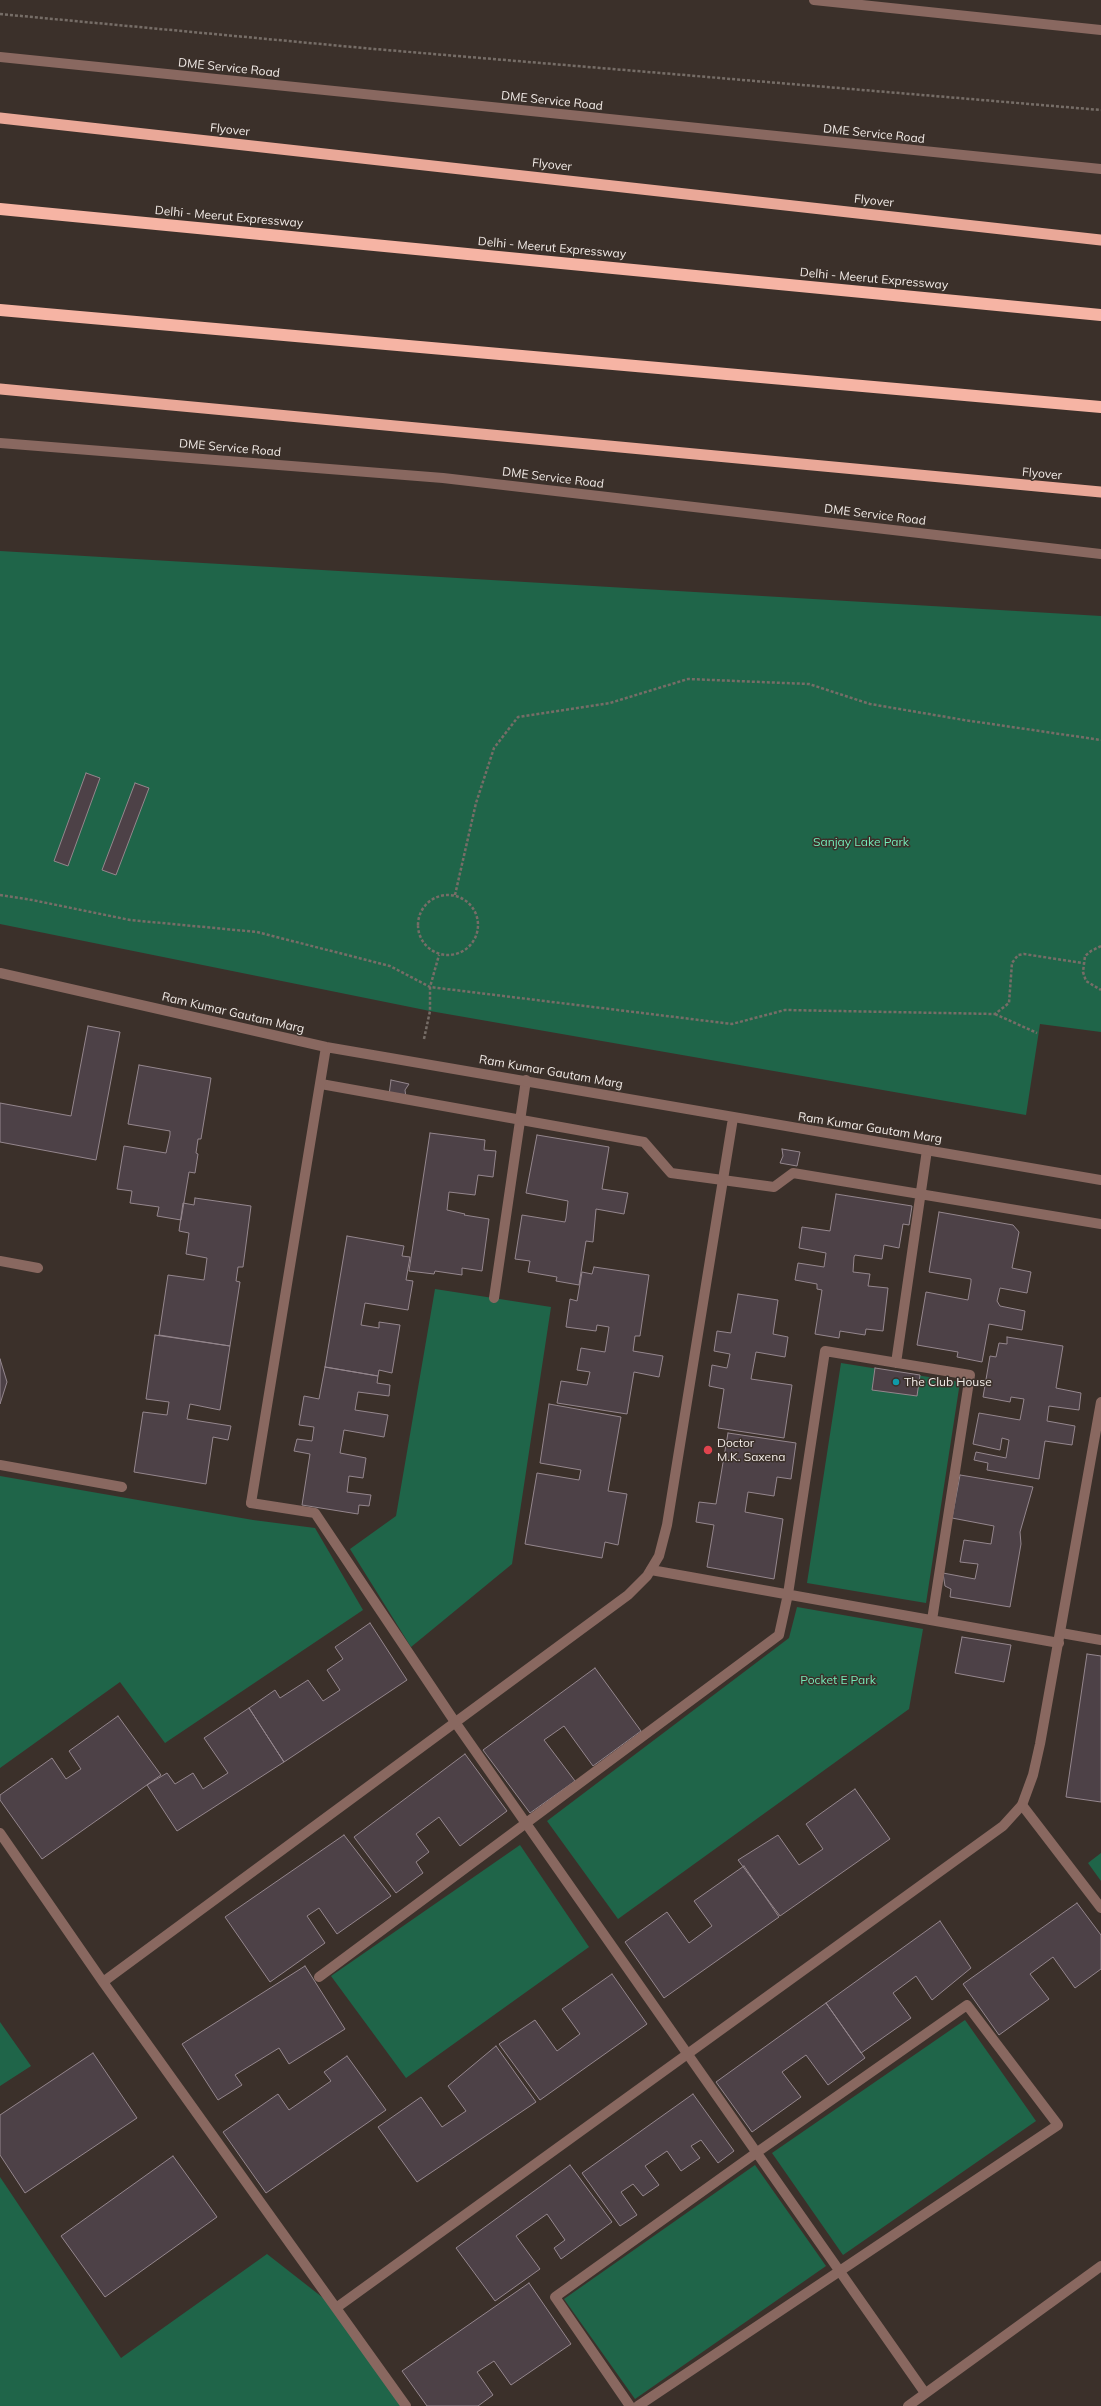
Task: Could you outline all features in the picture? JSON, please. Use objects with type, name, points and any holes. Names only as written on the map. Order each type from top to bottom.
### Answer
[{"type":"highway","name":"Flyover","points":[[0,118],[1101,240]]},
{"type":"highway","name":"Delhi - Meerut Expressway","points":[[0,209],[1101,315]]},
{"type":"highway","points":[[0,310],[1101,407]]},
{"type":"highway","name":"Flyover","points":[[0,389],[1101,492]]},
{"type":"street","points":[[814,0],[1101,30]]},
{"type":"street","name":"DME Service Road","points":[[0,57],[1101,169]]},
{"type":"street","name":"DME Service Road","points":[[0,443],[443,478],[1101,554]]},
{"type":"street","name":"Ram Kumar Gautam Marg","points":[[0,973],[326,1047],[419,1061],[733,1118],[1101,1180]]},
{"type":"street","points":[[326,1047],[251,1503],[315,1513],[455,1722],[686,2054],[925,2393]]},
{"type":"street","points":[[494,1298],[526,1080]]},
{"type":"street","points":[[321,1084],[644,1142],[671,1172],[774,1187],[793,1173],[1101,1224]]},
{"type":"street","points":[[102,1982],[628,1595],[651,1570],[659,1556],[667,1525],[733,1118]]},
{"type":"street","points":[[896,1363],[927,1150]]},
{"type":"street","points":[[0,1261],[38,1268]]},
{"type":"street","points":[[319,1977],[779,1635],[788,1594],[825,1351],[970,1375],[932,1620]]},
{"type":"street","points":[[336,2308],[1003,1826],[1022,1805],[1033,1774],[1060,1638],[1101,1402]]},
{"type":"street","points":[[0,1465],[122,1487]]},
{"type":"street","points":[[651,1570],[932,1620],[1060,1638],[1101,1640]]},
{"type":"street","points":[[1022,1805],[1101,1908]]},
{"type":"street","points":[[0,1833],[102,1982],[406,2406]]},
{"type":"street","points":[[630,2406],[555,2297],[756,2153],[968,2005],[1058,2125],[638,2406]]},
{"type":"street","points":[[908,2406],[1101,2266]]},
{"type":"path","points":[[0,14],[374,49],[1101,110]]},
{"type":"path","points":[[455,895],[476,803],[494,748],[518,717],[610,703],[688,679],[808,684],[870,704],[1002,726],[1101,740]]},
{"type":"path","points":[[0,895],[130,920],[258,932],[390,966],[430,987],[732,1024],[785,1010],[995,1014],[1037,1033]]},
{"type":"path","points":[[455,895],[469,902],[478,916],[478,933],[470,948],[455,956],[439,955],[425,946],[418,932],[418,917],[426,903],[440,896],[455,895]]},
{"type":"path","points":[[1101,946],[1091,951],[1083,963],[1086,981],[1101,990]]},
{"type":"path","points":[[995,1014],[1009,1003],[1012,963],[1018,955],[1024,954],[1083,963]]},
{"type":"path","points":[[419,1061],[430,1011],[430,987],[439,955]]},
{"type":"green space","name":"Sanjay Lake Park","points":[[0,551],[1101,616],[1101,1032],[1040,1024],[1026,1115],[430,1011],[0,924]]},
{"type":"green space","points":[[435,1289],[551,1307],[512,1564],[411,1647],[350,1549],[396,1516]]},
{"type":"green space","points":[[841,1363],[960,1382],[926,1603],[807,1583]]},
{"type":"green space","points":[[0,1476],[253,1520],[315,1528],[363,1610],[165,1743],[120,1682],[0,1768]]},
{"type":"green space","name":"Pocket E Park","points":[[797,1607],[923,1629],[909,1709],[618,1919],[547,1821],[789,1638]]},
{"type":"green space","points":[[520,1845],[589,1947],[406,2078],[331,1976]]},
{"type":"green space","points":[[1101,1853],[1101,1881],[1088,1863]]},
{"type":"green space","points":[[965,2020],[1036,2121],[843,2255],[772,2153]]},
{"type":"green space","points":[[0,2022],[31,2066],[0,2086]]},
{"type":"green space","points":[[755,2165],[826,2266],[635,2399],[564,2299]]},
{"type":"green space","points":[[0,2177],[121,2358],[267,2254],[336,2308],[406,2406],[0,2406]]},
{"type":"building","points":[[86,773],[100,778],[68,866],[54,861]]},
{"type":"building","points":[[135,783],[149,788],[116,875],[102,870]]},
{"type":"building","points":[[88,1026],[120,1032],[96,1160],[0,1142],[0,1103],[71,1116]]},
{"type":"building","points":[[139,1065],[211,1078],[201,1139],[198,1139],[196,1153],[198,1154],[195,1173],[189,1172],[181,1220],[157,1216],[159,1207],[130,1203],[132,1191],[117,1189],[124,1146],[166,1153],[170,1135],[170,1131],[128,1124]]},
{"type":"building","points":[[391,1080],[409,1084],[405,1090],[406,1098],[389,1095]]},
{"type":"building","points":[[430,1133],[485,1140],[484,1150],[496,1151],[493,1177],[478,1175],[475,1195],[449,1192],[447,1210],[465,1214],[464,1215],[489,1219],[482,1271],[462,1268],[462,1275],[435,1271],[434,1274],[409,1271]]},
{"type":"building","points":[[537,1135],[609,1147],[602,1189],[628,1193],[624,1214],[596,1209],[593,1242],[586,1241],[579,1285],[556,1281],[557,1277],[528,1272],[530,1261],[515,1259],[522,1215],[565,1222],[566,1218],[568,1201],[526,1193]]},
{"type":"building","points":[[782,1149],[800,1152],[797,1166],[780,1163],[783,1156]]},
{"type":"building","points":[[836,1194],[912,1206],[909,1225],[903,1224],[899,1248],[884,1245],[882,1259],[855,1255],[854,1257],[853,1272],[870,1274],[868,1286],[888,1288],[883,1331],[866,1329],[865,1335],[840,1331],[839,1338],[815,1334],[822,1290],[817,1289],[817,1284],[795,1280],[798,1263],[824,1267],[826,1253],[799,1248],[802,1227],[830,1231]]},
{"type":"building","points":[[195,1198],[251,1206],[243,1267],[238,1267],[236,1281],[240,1282],[230,1346],[159,1335],[168,1275],[204,1280],[207,1258],[186,1254],[189,1233],[179,1231],[183,1203],[194,1205]]},
{"type":"building","points":[[939,1212],[1013,1225],[1019,1232],[1012,1268],[1031,1272],[1027,1293],[1000,1288],[997,1301],[1000,1306],[1025,1311],[1022,1330],[989,1324],[982,1362],[957,1357],[958,1352],[917,1345],[926,1292],[968,1300],[971,1282],[971,1279],[929,1272]]},
{"type":"building","points":[[347,1236],[404,1246],[402,1256],[410,1257],[406,1280],[413,1281],[408,1310],[365,1303],[361,1325],[379,1328],[379,1322],[400,1325],[392,1373],[379,1370],[378,1376],[325,1367]]},
{"type":"building","points":[[594,1267],[649,1275],[640,1336],[635,1336],[633,1351],[663,1356],[659,1377],[634,1372],[627,1414],[557,1403],[561,1381],[587,1385],[590,1372],[577,1370],[581,1348],[605,1352],[609,1327],[597,1325],[596,1331],[566,1327],[570,1299],[577,1301],[582,1272],[592,1274]]},
{"type":"building","points":[[738,1294],[778,1300],[773,1334],[788,1337],[785,1357],[756,1352],[751,1379],[792,1385],[784,1438],[718,1428],[724,1389],[709,1386],[712,1365],[727,1368],[730,1354],[714,1351],[717,1331],[731,1333]]},
{"type":"building","points":[[155,1335],[230,1346],[220,1410],[190,1404],[187,1419],[231,1426],[228,1440],[213,1437],[206,1484],[134,1472],[143,1412],[167,1415],[169,1402],[146,1399]]},
{"type":"building","points":[[1007,1337],[1063,1346],[1056,1388],[1081,1393],[1079,1410],[1049,1406],[1047,1421],[1075,1426],[1072,1445],[1045,1441],[1039,1479],[987,1470],[988,1463],[974,1460],[976,1452],[1006,1458],[1009,1440],[1002,1438],[1000,1450],[973,1444],[979,1413],[1020,1420],[1024,1399],[1011,1397],[1010,1402],[983,1397],[990,1356],[996,1357],[999,1343],[1007,1344]]},
{"type":"building","points":[[0,1359],[7,1382],[0,1404]]},
{"type":"building","points":[[325,1367],[378,1376],[377,1383],[390,1385],[389,1396],[358,1392],[355,1410],[388,1415],[384,1437],[344,1430],[340,1453],[366,1458],[363,1478],[349,1476],[347,1492],[371,1495],[369,1506],[359,1505],[358,1514],[302,1505],[310,1454],[294,1451],[297,1439],[312,1441],[314,1427],[299,1425],[304,1396],[319,1399]]},
{"type":"building","name":"The Club House","points":[[875,1368],[920,1375],[917,1396],[872,1390]]},
{"type":"building","points":[[549,1404],[621,1417],[608,1491],[627,1494],[618,1545],[605,1542],[602,1558],[525,1544],[537,1473],[579,1480],[581,1470],[540,1463]]},
{"type":"building","points":[[728,1433],[796,1443],[791,1479],[777,1477],[774,1496],[748,1492],[745,1512],[783,1519],[774,1579],[707,1567],[714,1525],[696,1522],[699,1502],[716,1504]]},
{"type":"building","points":[[960,1475],[1033,1487],[1020,1532],[1021,1544],[1010,1607],[950,1597],[951,1589],[945,1586],[943,1573],[975,1579],[978,1564],[960,1562],[964,1540],[991,1544],[994,1526],[952,1518]]},
{"type":"building","points":[[370,1623],[407,1680],[284,1762],[249,1708],[275,1690],[280,1698],[308,1680],[323,1701],[340,1690],[327,1670],[343,1659],[335,1647]]},
{"type":"building","points":[[962,1637],[1011,1645],[1004,1682],[955,1673]]},
{"type":"building","points":[[1087,1654],[1101,1656],[1101,1802],[1066,1797]]},
{"type":"building","points":[[595,1668],[641,1731],[593,1766],[564,1726],[544,1740],[575,1781],[530,1813],[483,1750]]},
{"type":"building","points":[[249,1708],[284,1762],[177,1831],[147,1785],[167,1773],[175,1784],[193,1773],[203,1789],[228,1773],[204,1738]]},
{"type":"building","points":[[118,1716],[161,1775],[42,1859],[0,1800],[0,1795],[52,1758],[66,1779],[81,1769],[69,1751]]},
{"type":"building","points":[[465,1754],[507,1811],[460,1846],[439,1817],[416,1834],[429,1852],[416,1862],[423,1873],[396,1893],[354,1837]]},
{"type":"building","points":[[855,1789],[890,1839],[780,1916],[738,1860],[778,1835],[799,1865],[823,1849],[806,1824]]},
{"type":"building","points":[[344,1835],[391,1896],[337,1934],[319,1908],[307,1916],[325,1943],[270,1982],[225,1917]]},
{"type":"building","points":[[744,1866],[779,1917],[664,1998],[625,1942],[667,1912],[689,1943],[712,1926],[694,1901]]},
{"type":"building","points":[[1077,1903],[1101,1935],[1101,1969],[1075,1988],[1053,1957],[1030,1974],[1049,1999],[999,2035],[963,1984]]},
{"type":"building","points":[[940,1921],[971,1968],[932,2000],[916,1976],[893,1993],[911,2018],[861,2053],[826,2003]]},
{"type":"building","points":[[305,1966],[345,2029],[289,2064],[279,2048],[235,2075],[242,2085],[218,2100],[182,2044]]},
{"type":"building","points":[[612,1974],[647,2024],[540,2100],[499,2044],[535,2020],[557,2051],[580,2034],[562,2009]]},
{"type":"building","points":[[826,2003],[865,2058],[828,2085],[806,2055],[782,2072],[801,2097],[752,2132],[716,2082]]},
{"type":"building","points":[[496,2046],[536,2102],[417,2182],[378,2127],[421,2097],[442,2127],[466,2111],[448,2086]]},
{"type":"building","points":[[93,2053],[137,2118],[25,2193],[0,2155],[0,2115]]},
{"type":"building","points":[[347,2056],[386,2110],[266,2193],[223,2132],[278,2094],[289,2110],[331,2081],[324,2072]]},
{"type":"building","points":[[693,2094],[734,2151],[718,2163],[701,2140],[691,2146],[700,2158],[681,2171],[667,2151],[645,2166],[659,2185],[643,2196],[633,2184],[621,2192],[637,2215],[620,2226],[582,2173]]},
{"type":"building","points":[[173,2156],[217,2217],[105,2297],[61,2236]]},
{"type":"building","points":[[570,2165],[612,2222],[561,2259],[554,2248],[565,2240],[547,2214],[516,2236],[540,2269],[495,2301],[456,2248]]},
{"type":"building","points":[[529,2283],[571,2344],[511,2385],[494,2361],[477,2372],[493,2395],[478,2406],[427,2406],[402,2371]]},
{"type":"place","name":"The Club House","points":[[896,1382]]},
{"type":"place","name":"Doctor M.K. Saxena","points":[[708,1450]]}]
